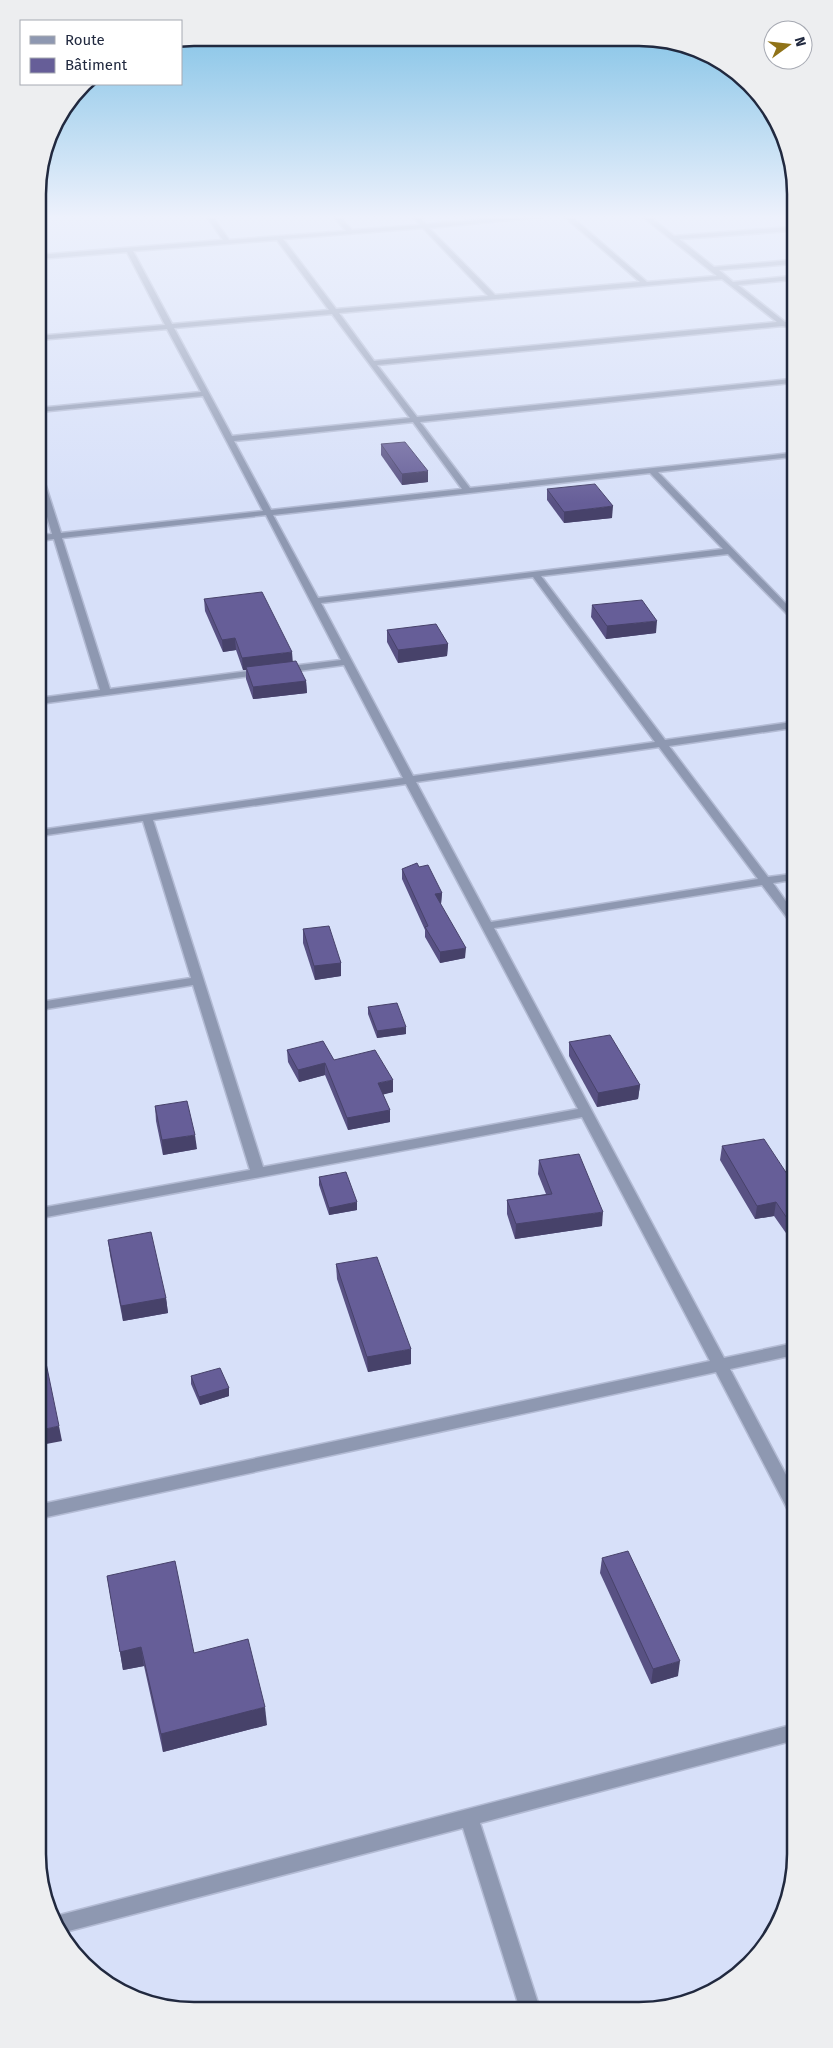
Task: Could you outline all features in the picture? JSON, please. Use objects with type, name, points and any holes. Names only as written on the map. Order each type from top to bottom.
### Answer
[{"type":"street","points":[[163,313],[786,1490]]},
{"type":"street","points":[[47,337],[327,313]]},
{"type":"street","points":[[334,313],[467,490]]},
{"type":"street","points":[[771,313],[787,324]]},
{"type":"street","points":[[372,363],[787,324]]},
{"type":"street","points":[[229,439],[787,381]]},
{"type":"street","points":[[47,409],[206,394]]},
{"type":"street","points":[[47,537],[787,454]]},
{"type":"street","points":[[652,470],[787,611]]},
{"type":"street","points":[[47,502],[106,693]]},
{"type":"street","points":[[315,601],[729,550]]},
{"type":"street","points":[[536,574],[787,910]]},
{"type":"street","points":[[47,700],[347,662]]},
{"type":"street","points":[[47,832],[787,726]]},
{"type":"street","points":[[147,817],[258,1173]]},
{"type":"street","points":[[487,926],[787,878]]},
{"type":"street","points":[[47,1005],[198,981]]},
{"type":"street","points":[[46,1211],[586,1112]]},
{"type":"street","points":[[46,1510],[786,1351]]},
{"type":"street","points":[[64,1923],[786,1734]]},
{"type":"street","points":[[469,1817],[528,2002]]},
{"type":"building","points":[[405,442],[428,471],[402,474],[381,444]]},
{"type":"building","points":[[595,484],[613,506],[564,512],[547,489]]},
{"type":"building","points":[[262,592],[292,652],[242,658],[235,638],[222,640],[204,599]]},
{"type":"building","points":[[642,600],[657,621],[607,626],[592,605]]},
{"type":"building","points":[[436,624],[448,644],[398,650],[387,630]]},
{"type":"building","points":[[296,661],[306,681],[253,687],[246,667]]},
{"type":"building","points":[[417,863],[419,867],[428,865],[442,893],[435,894],[466,948],[440,952],[425,927],[428,926],[402,869]]},
{"type":"building","points":[[329,926],[341,963],[314,966],[303,929]]},
{"type":"building","points":[[397,1003],[406,1027],[377,1031],[368,1007]]},
{"type":"building","points":[[610,1035],[640,1085],[598,1093],[569,1042]]},
{"type":"building","points":[[323,1041],[334,1060],[375,1050],[393,1080],[378,1083],[390,1110],[347,1118],[325,1063],[298,1070],[287,1050]]},
{"type":"building","points":[[187,1101],[195,1135],[162,1140],[155,1106]]},
{"type":"building","points":[[764,1139],[786,1173],[786,1217],[776,1202],[757,1206],[722,1146]]},
{"type":"building","points":[[579,1154],[603,1212],[516,1224],[507,1200],[552,1194],[539,1160]]},
{"type":"building","points":[[346,1172],[357,1202],[329,1208],[319,1177]]},
{"type":"building","points":[[151,1232],[166,1298],[121,1306],[108,1240]]},
{"type":"building","points":[[377,1257],[411,1349],[367,1357],[336,1264]]},
{"type":"building","points":[[46,1364],[59,1426],[46,1429]]},
{"type":"building","points":[[220,1368],[229,1388],[199,1397],[191,1376]]},
{"type":"building","points":[[628,1551],[680,1661],[653,1669],[602,1558]]},
{"type":"building","points":[[175,1561],[194,1653],[248,1639],[265,1707],[161,1734],[141,1647],[120,1652],[107,1576]]}]
